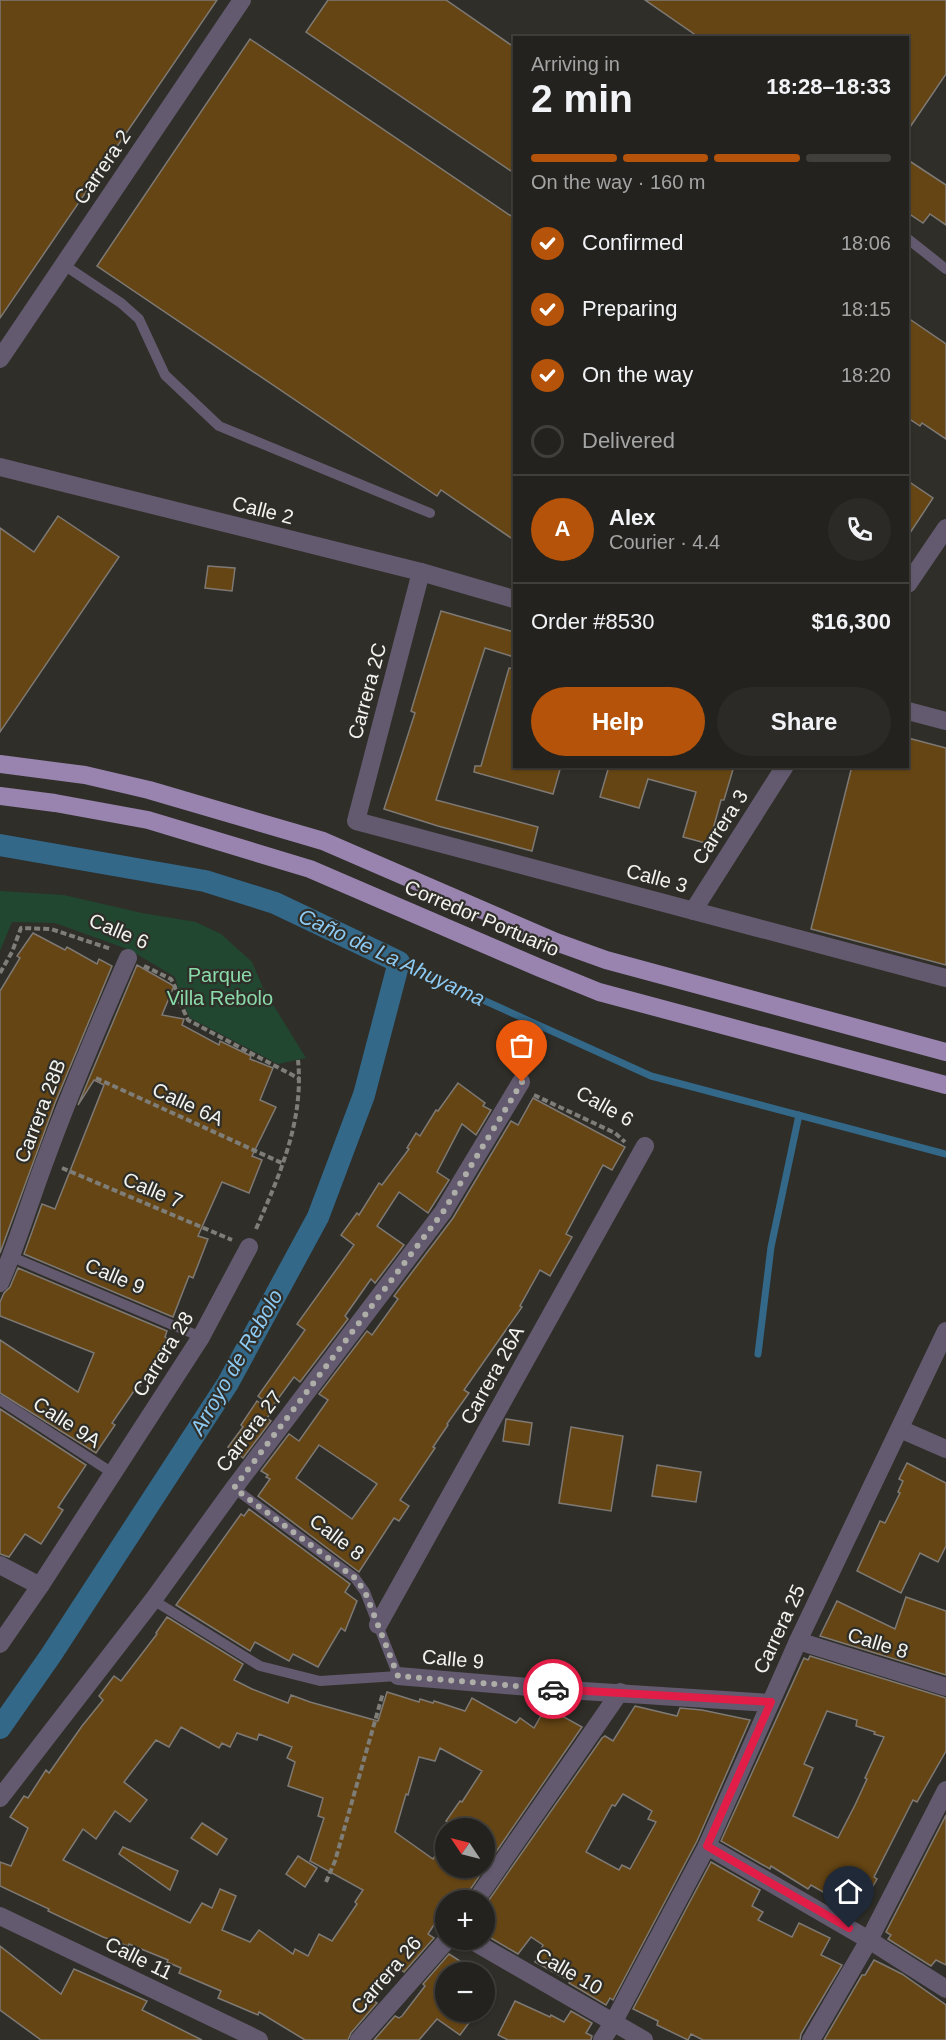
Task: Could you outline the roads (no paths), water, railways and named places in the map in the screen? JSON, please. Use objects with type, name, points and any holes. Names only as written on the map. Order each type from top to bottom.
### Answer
[{"type":"main road","name":"Corredor Portuario","points":[[0,764],[85,775],[149,790],[323,841],[546,938],[606,960],[946,1052]]},
{"type":"main road","name":"Corredor Portuario","points":[[0,796],[55,803],[148,820],[310,868],[529,964],[599,992],[946,1085]]},
{"type":"main road","points":[[323,874],[336,847]]},
{"type":"street","name":"Carrera 2","points":[[0,359],[242,0]]},
{"type":"street","name":"Calle 2","points":[[0,467],[421,572],[513,599]]},
{"type":"street","points":[[909,583],[946,528]]},
{"type":"street","name":"Carrera 2C","points":[[356,822],[421,572]]},
{"type":"street","points":[[909,711],[946,721]]},
{"type":"street","name":"Carrera 3","points":[[693,911],[784,768]]},
{"type":"street","name":"Calle 3","points":[[356,822],[946,978]]},
{"type":"street","name":"Carrera 28B","points":[[0,1283],[12,1257],[79,1070],[128,958]]},
{"type":"street","name":"Carrera 27","points":[[0,1798],[153,1600],[234,1488],[443,1212],[517,1089]]},
{"type":"street","name":"Carrera 26A","points":[[378,1625],[643,1150]]},
{"type":"street","name":"Carrera 28","points":[[0,1644],[114,1474],[201,1337],[249,1247]]},
{"type":"street","name":"Carrera 25","points":[[602,2040],[707,1846],[798,1641],[946,1331]]},
{"type":"street","points":[[900,1429],[946,1449]]},
{"type":"street","points":[[0,1565],[40,1586]]},
{"type":"street","name":"Calle 8","points":[[798,1641],[946,1687]]},
{"type":"street","name":"Calle 9","points":[[393,1677],[771,1702]]},
{"type":"street","points":[[483,1890],[620,1692]]},
{"type":"street","points":[[811,2040],[869,1940],[946,1790]]},
{"type":"street","points":[[707,1846],[869,1940],[946,1989]]},
{"type":"street","name":"Calle 11","points":[[0,1916],[259,2040]]},
{"type":"street","name":"Carrera 26","points":[[358,2040],[438,1950]]},
{"type":"street","name":"Calle 10","points":[[488,1950],[644,2040]]},
{"type":"lane","points":[[909,240],[946,269]]},
{"type":"lane","points":[[64,264],[121,303],[139,319],[165,375],[219,426],[430,513]]},
{"type":"lane","name":"Calle 9","points":[[12,1257],[201,1337]]},
{"type":"lane","name":"Calle 9A","points":[[0,1400],[114,1474]]},
{"type":"lane","name":"Calle 8","points":[[234,1488],[355,1578],[365,1592],[378,1625],[393,1677]]},
{"type":"lane","name":"Calle 9","points":[[153,1600],[260,1666],[320,1681],[393,1677]]},
{"type":"waterway","name":"Arroyo de Rebolo","points":[[0,845],[205,881],[275,903],[399,962],[364,1095],[318,1217],[228,1383],[51,1655],[0,1728]]},
{"type":"waterway","name":"Caño de La Ahuyama","points":[[399,962],[651,1076],[946,1154]]},
{"type":"waterway","points":[[758,1354],[771,1247],[799,1115]]},
{"type":"park label","name":"Parque Villa Rebolo","points":[[220,986]]}]
